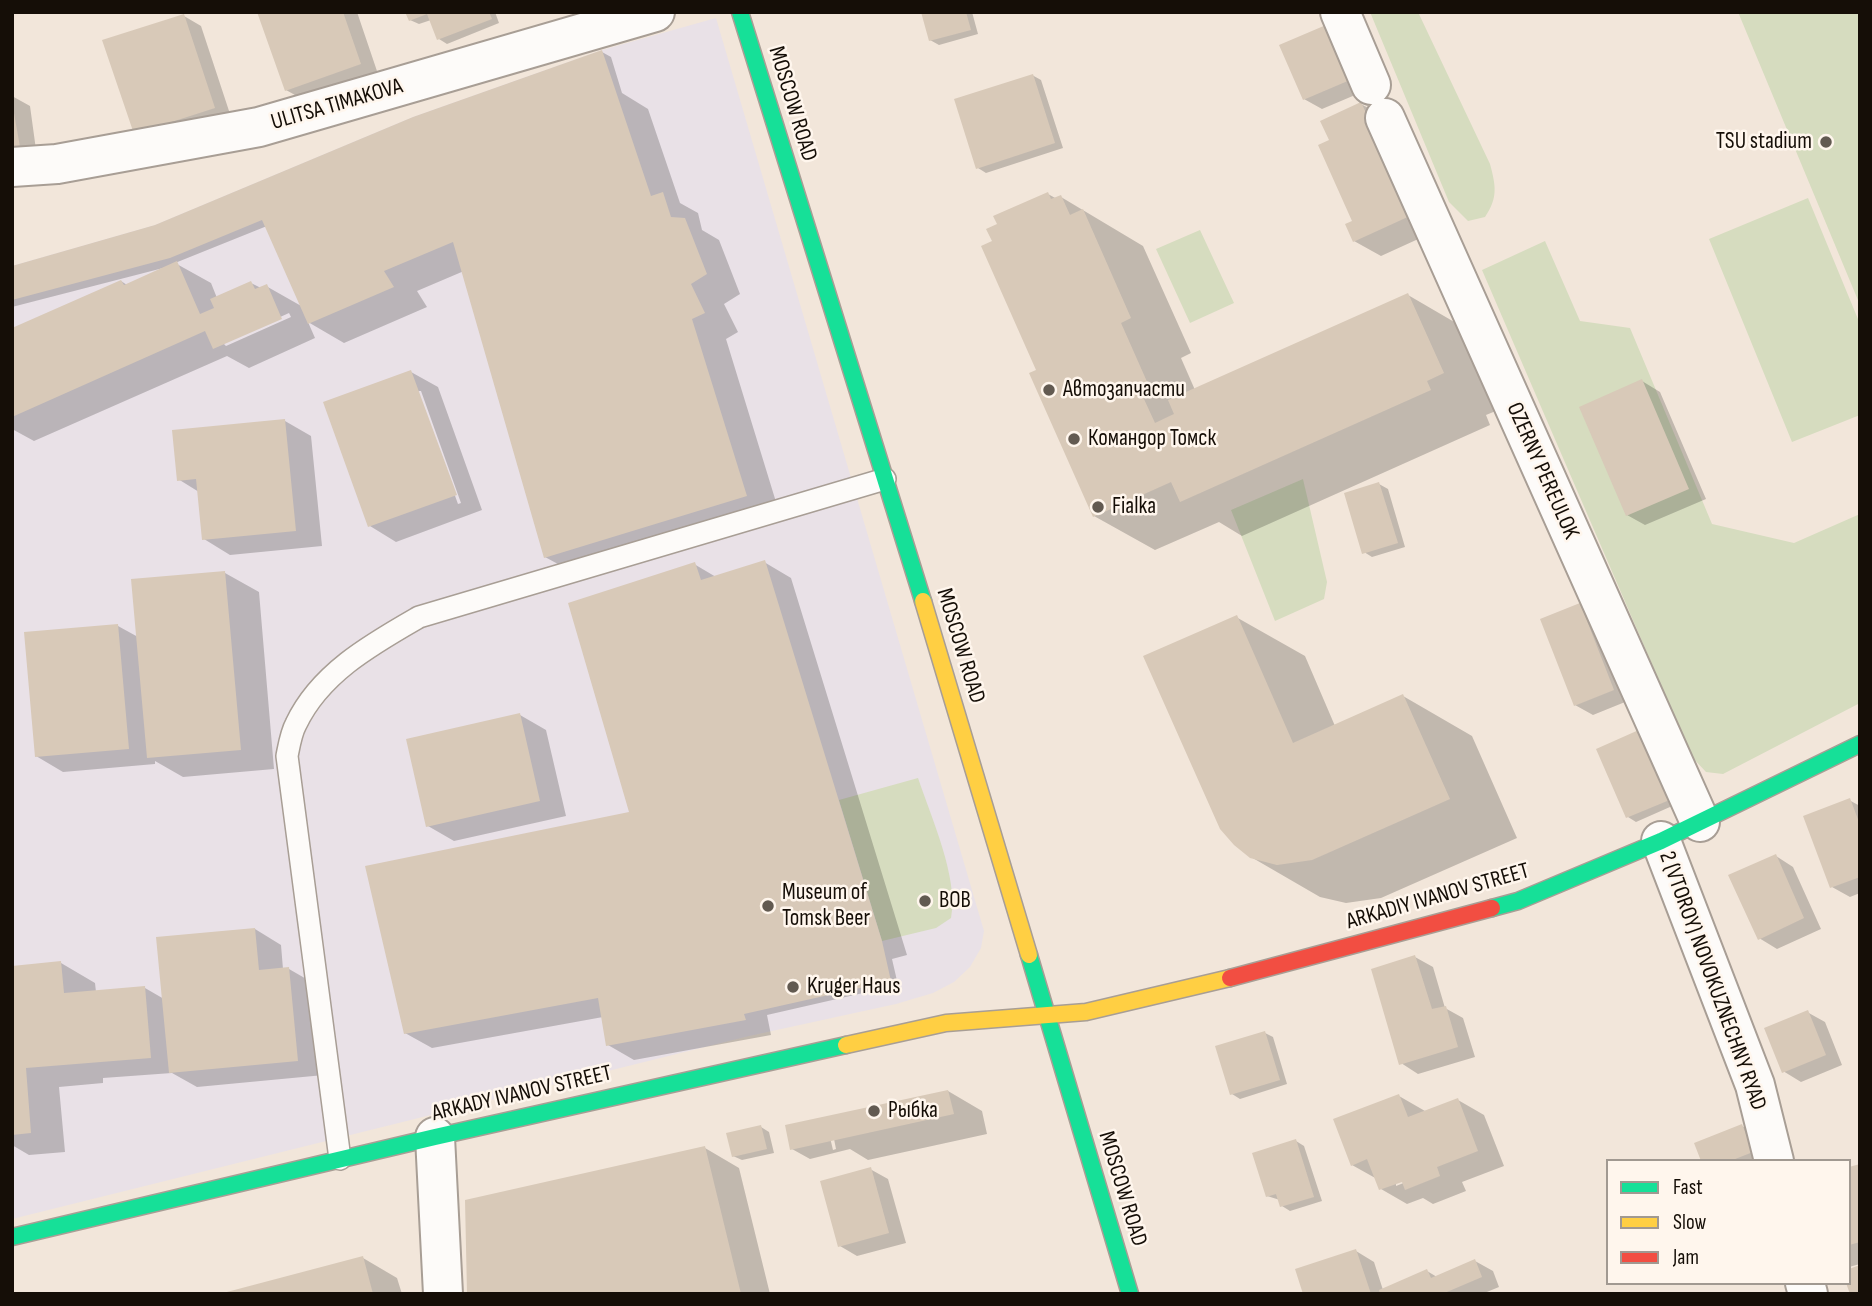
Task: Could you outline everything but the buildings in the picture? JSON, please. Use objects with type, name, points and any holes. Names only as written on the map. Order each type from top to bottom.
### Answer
[{"type":"street","name":"ULITSA TIMAKOVA","points":[[12,167],[57,164],[259,127],[655,12]]},
{"type":"street","name":"MOSCOW ROAD","points":[[740,12],[885,479],[1130,1294]]},
{"type":"street","name":"OZERNY PEREULOK","points":[[1340,12],[1700,822]]},
{"type":"street","name":"ARKADIY IVANOV STREET","points":[[1045,1016],[1086,1012],[1194,988],[1518,901],[1661,841],[1860,744]]},
{"type":"street","name":"2 (VTOROY) NOVOKUZNECHNY RYAD","points":[[1661,841],[1755,1085],[1774,1159]]},
{"type":"street","name":"ARKADY IVANOV STREET","points":[[12,1237],[435,1137],[946,1023],[1045,1016]]},
{"type":"street","points":[[435,1137],[443,1294]]},
{"type":"lane","points":[[340,1159],[287,756],[295,724],[319,689],[366,647],[419,617],[885,479]]},
{"type":"shaded area","points":[[716,18],[984,931],[981,948],[970,967],[954,982],[933,993],[896,1004],[749,1036],[12,1219],[12,266],[155,225],[413,117],[602,50]]},
{"type":"green space","points":[[1370,12],[1418,12],[1490,164],[1495,192],[1485,217],[1468,221],[1449,202]]},
{"type":"green space","name":"TSU stadium","points":[[1738,12],[1860,12],[1860,305]]},
{"type":"green space","points":[[1808,198],[1860,324],[1860,415],[1792,442],[1709,239]]},
{"type":"green space","points":[[1200,230],[1234,303],[1190,323],[1156,249]]},
{"type":"green space","points":[[1545,241],[1580,321],[1630,328],[1712,524],[1794,543],[1860,514],[1860,703],[1723,774],[1706,772],[1692,757],[1482,270]]},
{"type":"green space","points":[[1303,479],[1327,582],[1324,599],[1275,621],[1231,510]]},
{"type":"green space","points":[[918,778],[948,866],[951,918],[936,928],[882,941],[839,800]]},
{"type":"traffic: fast","points":[[740,12],[923,601]]},
{"type":"traffic: fast","points":[[1492,908],[1518,901],[1661,841],[1860,744]]},
{"type":"traffic: fast","points":[[1029,955],[1130,1294]]},
{"type":"traffic: fast","points":[[12,1237],[435,1137],[846,1045]]},
{"type":"traffic: slow","points":[[923,601],[1029,955]]},
{"type":"traffic: slow","points":[[846,1045],[946,1023],[1086,1012],[1230,978]]},
{"type":"traffic: jam","points":[[1230,978],[1492,908]]},
{"type":"place","name":"TSU stadium","points":[[1826,142]]},
{"type":"place","name":"Автозапчасти","points":[[1049,390]]},
{"type":"place","name":"Командор Томск","points":[[1074,439]]},
{"type":"place","name":"Fialka","points":[[1098,507]]},
{"type":"place","name":"ВОВ","points":[[925,901]]},
{"type":"place","name":"Museum of Tomsk Beer","points":[[768,906]]},
{"type":"place","name":"Kruger Haus","points":[[793,987]]},
{"type":"place","name":"Рыбка","points":[[874,1111]]}]
